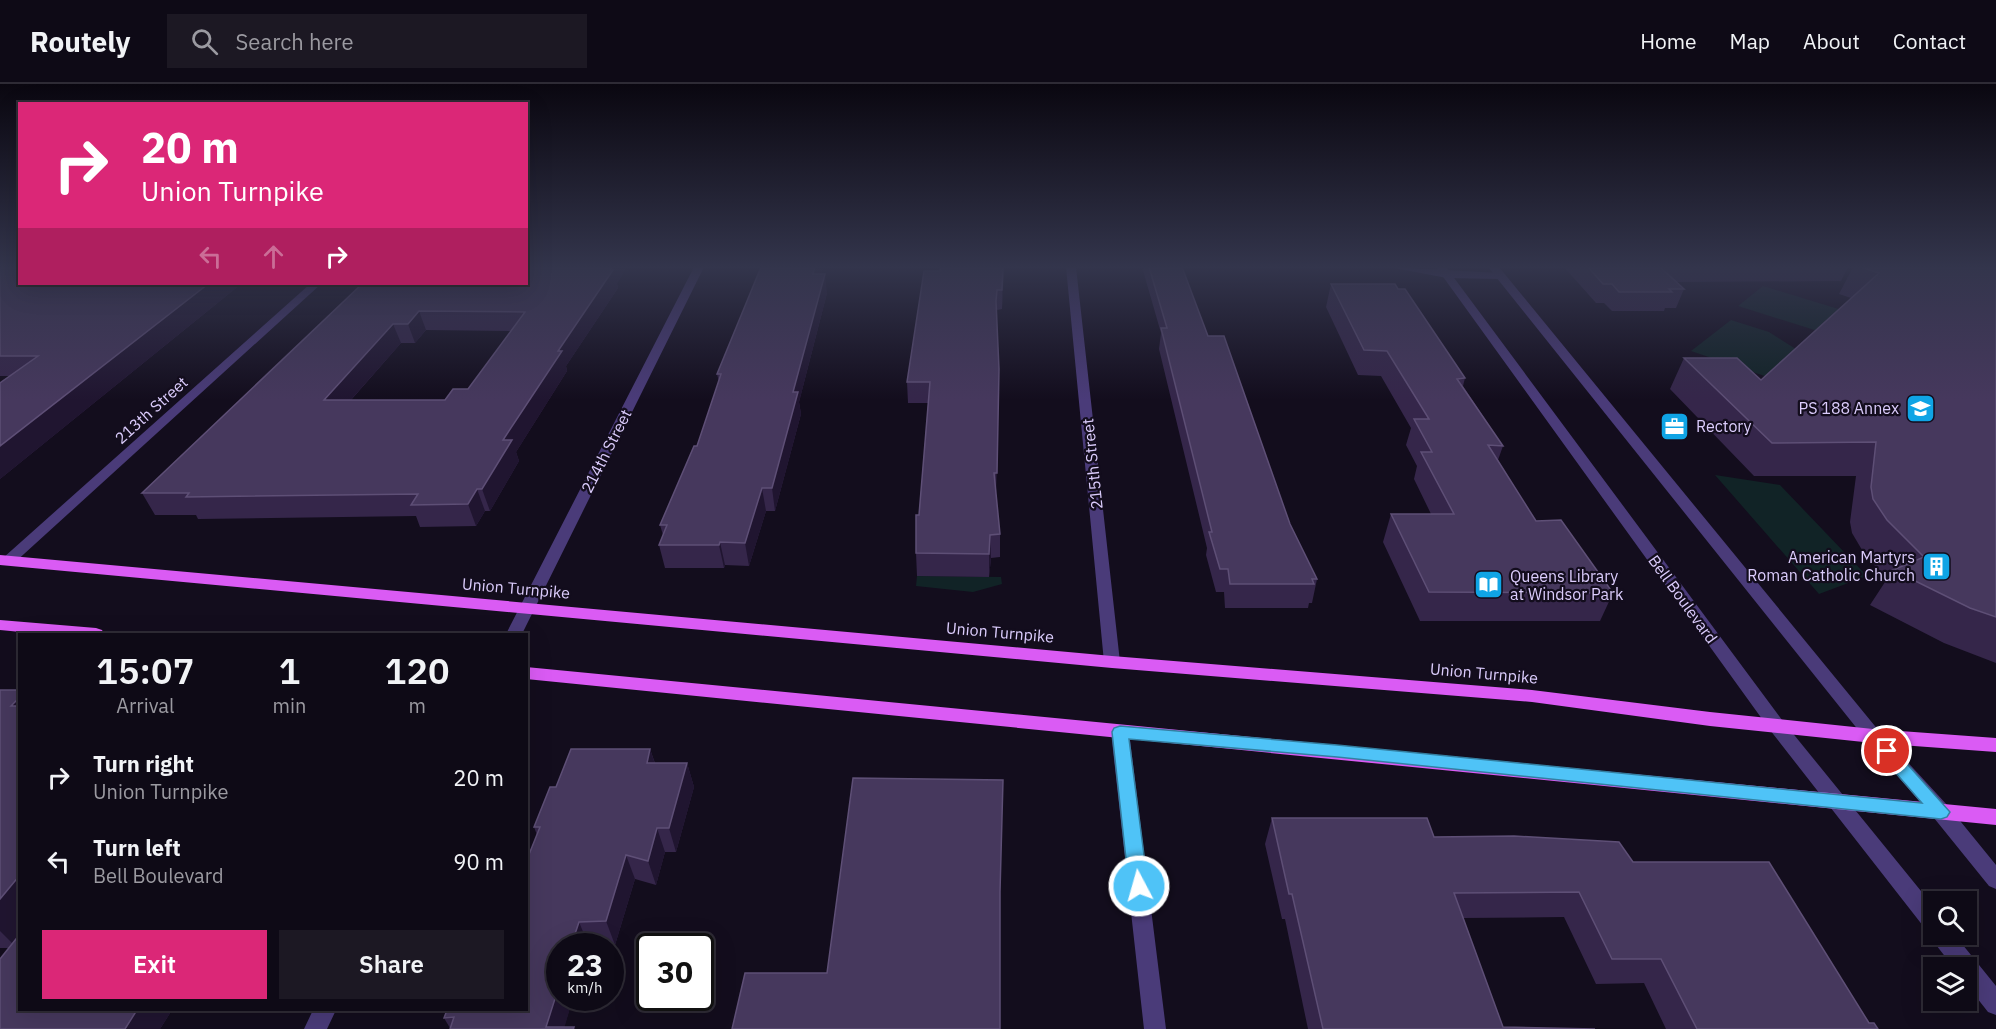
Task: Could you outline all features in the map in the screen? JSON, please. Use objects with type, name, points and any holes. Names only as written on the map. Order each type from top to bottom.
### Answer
[{"type":"main road","name":"Union Turnpike","points":[[4,561],[1112,662],[1532,696],[1873,736],[1996,745]]},
{"type":"main road","points":[[0,625],[85,633]]},
{"type":"main road","points":[[528,673],[1996,817]]},
{"type":"street","name":"213th Street","points":[[4,561],[285,311]]},
{"type":"street","name":"214th Street","points":[[515,633],[677,311]]},
{"type":"street","name":"215th Street","points":[[1076,311],[1112,662]]},
{"type":"street","name":"Bell Boulevard","points":[[1473,311],[1776,725],[1923,910]]},
{"type":"street","points":[[1528,311],[1873,736],[1941,812],[1996,880]]},
{"type":"street","points":[[1120,732],[1155,1029]]},
{"type":"street","points":[[1950,945],[1996,1004]]},
{"type":"street","points":[[315,1029],[324,1011]]},
{"type":"shaded area","points":[[1754,311],[1845,311],[1881,322],[1859,344]]},
{"type":"shaded area","points":[[1731,320],[1769,332],[1799,351],[1800,388],[1691,351]]},
{"type":"shaded area","points":[[1715,475],[1780,485],[1867,576],[1819,594]]},
{"type":"shaded area","points":[[917,576],[1001,577],[1002,584],[973,592],[916,586]]},
{"type":"building","points":[[0,311],[173,311],[0,446],[0,383],[38,356],[0,356]]},
{"type":"building","points":[[333,311],[419,311],[408,324],[393,324],[324,400],[445,400],[453,389],[468,389],[525,312],[430,311],[585,311],[558,351],[562,351],[503,440],[512,440],[482,489],[477,489],[468,504],[411,505],[418,494],[186,497],[189,493],[142,493]]},
{"type":"building","points":[[743,311],[815,311],[793,392],[798,392],[772,488],[762,488],[745,543],[659,545],[667,525],[660,525],[694,446],[697,446],[721,374],[717,374]]},
{"type":"building","points":[[918,311],[996,311],[999,369],[997,473],[994,473],[1000,534],[990,535],[989,554],[916,553],[916,515],[919,515],[930,382],[907,382]]},
{"type":"building","points":[[1162,311],[1199,311],[1208,336],[1224,336],[1290,524],[1317,579],[1312,579],[1314,584],[1230,584],[1228,569],[1220,569],[1209,532],[1212,532],[1161,328],[1167,328]]},
{"type":"building","points":[[1345,311],[1420,311],[1465,378],[1457,379],[1503,446],[1488,445],[1536,521],[1561,520],[1613,593],[1429,592],[1391,514],[1454,514],[1421,452],[1432,452],[1414,419],[1429,419],[1387,351],[1364,350]]},
{"type":"building","points":[[1837,311],[1996,311],[1996,617],[1970,608],[1893,570],[1924,557],[1887,520],[1873,499],[1871,487],[1876,442],[1772,443],[1684,358],[1737,358],[1761,380]]},
{"type":"building","points":[[0,690],[18,690],[18,699],[11,706],[18,706],[18,877],[0,899]]},
{"type":"building","points":[[571,749],[650,749],[647,763],[687,763],[669,828],[657,828],[648,861],[626,855],[606,921],[579,922],[575,933],[546,933],[546,1011],[551,1011],[546,1027],[574,1027],[573,1029],[450,1029],[454,1017],[444,1018],[447,1011],[528,1011],[528,857],[540,827],[534,827],[550,787],[556,787]]},
{"type":"building","points":[[853,778],[1003,780],[1000,1029],[732,1029],[745,973],[827,973]]},
{"type":"building","points":[[1272,818],[1427,818],[1434,837],[1514,836],[1619,842],[1633,862],[1769,862],[1869,1023],[1874,1023],[1878,1029],[1697,1029],[1661,959],[1612,959],[1579,892],[1454,893],[1503,1027],[1595,1029],[1323,1029]]},
{"type":"building","points":[[18,936],[18,1011],[136,1011],[125,1029],[0,1029],[0,959]]},
{"type":"place","name":"PS 188 Annex","points":[[1920,408]]},
{"type":"place","name":"Rectory","points":[[1675,426]]},
{"type":"place","name":"American Martyrs Roman Catholic Church","points":[[1936,566]]},
{"type":"place","name":"Queens Library at Windsor Park","points":[[1489,585]]},
{"type":"route","points":[[1139,886],[1120,732],[1337,751],[1941,812],[1887,751]]}]
